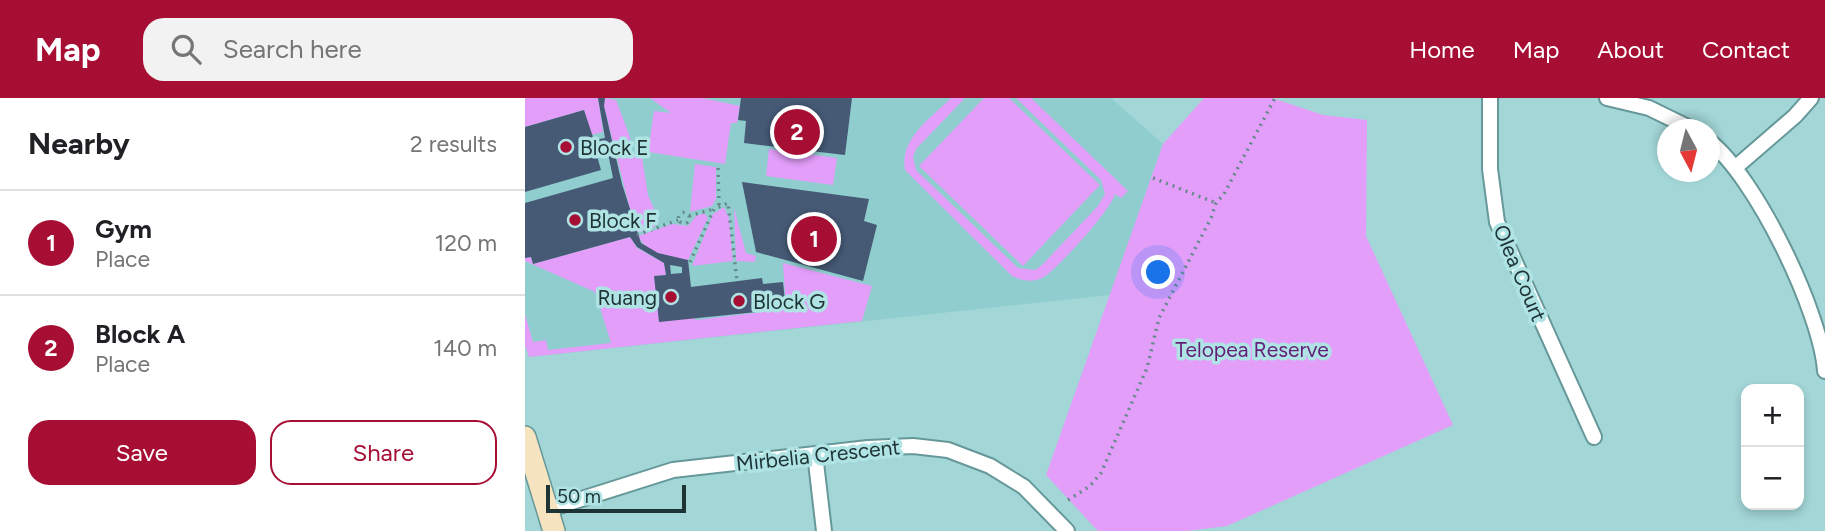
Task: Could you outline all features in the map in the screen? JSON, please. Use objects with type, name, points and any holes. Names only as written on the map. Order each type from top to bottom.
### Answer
[{"type":"street","name":"Olea Court","points":[[1490,98],[1490,169],[1497,222],[1594,437]]},
{"type":"street","points":[[1607,98],[1649,108],[1671,119]]},
{"type":"street","points":[[1736,167],[1795,116],[1811,98]]},
{"type":"street","points":[[1720,151],[1736,167],[1760,202],[1819,336],[1825,371]]},
{"type":"street","points":[[525,437],[554,531]]},
{"type":"street","name":"Mirbelia Crescent","points":[[547,510],[673,470],[895,445],[931,447],[968,456],[990,466],[1024,487],[1067,531]]},
{"type":"street","points":[[815,454],[824,531]]},
{"type":"path","points":[[1068,500],[1090,486],[1101,473],[1147,368],[1159,318],[1211,218],[1216,203],[1224,194],[1275,98]]},
{"type":"path","points":[[690,262],[716,208],[718,168]]},
{"type":"path","points":[[1153,178],[1216,203]]},
{"type":"path","points":[[727,197],[737,281]]},
{"type":"path","points":[[637,235],[678,220],[682,213],[689,216],[728,204]]},
{"type":"path","points":[[678,220],[686,223],[689,216]]},
{"type":"shaded area","points":[[525,98],[1111,98],[1163,144],[1110,295],[529,357],[525,345]]},
{"type":"green space","points":[[525,98],[598,98],[603,132],[591,135],[584,110],[525,127]]},
{"type":"green space","points":[[605,98],[616,100],[630,137],[631,155],[642,157],[648,195],[659,221],[654,227],[636,233],[604,106]]},
{"type":"green space","points":[[650,98],[702,98],[740,106],[737,123],[731,123],[725,164],[648,152],[654,111],[671,113]]},
{"type":"green space","points":[[951,98],[965,98],[916,149],[913,157],[916,170],[1018,268],[1035,270],[1042,265],[1098,206],[1105,194],[1101,180],[1016,98],[1031,98],[1128,191],[1121,198],[1115,194],[1105,212],[1084,238],[1044,277],[1028,281],[1012,276],[905,170],[904,159],[912,139],[926,121]]},
{"type":"green space","points":[[984,98],[1009,98],[1100,185],[1023,266],[919,166]]},
{"type":"green space","name":"Telopea Reserve","points":[[1204,98],[1272,98],[1323,115],[1367,120],[1366,236],[1453,425],[1227,526],[1187,531],[1098,531],[1046,475],[1163,144]]},
{"type":"green space","points":[[769,149],[837,158],[833,185],[766,176]]},
{"type":"green space","points":[[695,164],[716,167],[716,199],[712,206],[690,212]]},
{"type":"green space","points":[[724,207],[729,218],[733,261],[692,266],[713,214]]},
{"type":"green space","points":[[734,208],[746,253],[756,256],[755,262],[736,261]]},
{"type":"green space","points":[[704,213],[708,218],[688,260],[653,251],[638,236],[672,224],[688,226],[696,216]]},
{"type":"green space","points":[[630,237],[637,248],[664,263],[666,275],[654,276],[696,320],[786,309],[783,263],[872,286],[862,321],[529,357],[525,345],[525,314],[533,342],[546,340],[548,350],[611,343],[595,292],[525,261],[525,258],[531,257],[533,264]]},
{"type":"building","points":[[598,98],[605,98],[604,106],[622,184],[641,243],[658,253],[688,260],[691,287],[762,278],[763,284],[783,282],[786,309],[659,322],[654,276],[666,275],[664,263],[637,247],[630,237],[533,264],[531,257],[525,258],[525,203],[613,178],[608,153],[597,156],[601,170],[525,192],[525,127],[584,110],[594,140],[605,138]],"holes":[[[670,265],[682,267],[682,273],[671,274]]]},
{"type":"building","points":[[741,98],[852,98],[845,155],[744,143],[746,121],[738,120]]},
{"type":"building","points":[[742,182],[869,199],[864,221],[877,225],[863,281],[756,252]]},
{"type":"place","name":"Block A","points":[[797,132]]},
{"type":"place","name":"Block E","points":[[566,147]]},
{"type":"place","name":"Block F","points":[[575,220]]},
{"type":"place","name":"Gym","points":[[814,239]]},
{"type":"place","name":"Ruang","points":[[671,297]]},
{"type":"place","name":"Block G","points":[[739,301]]}]
